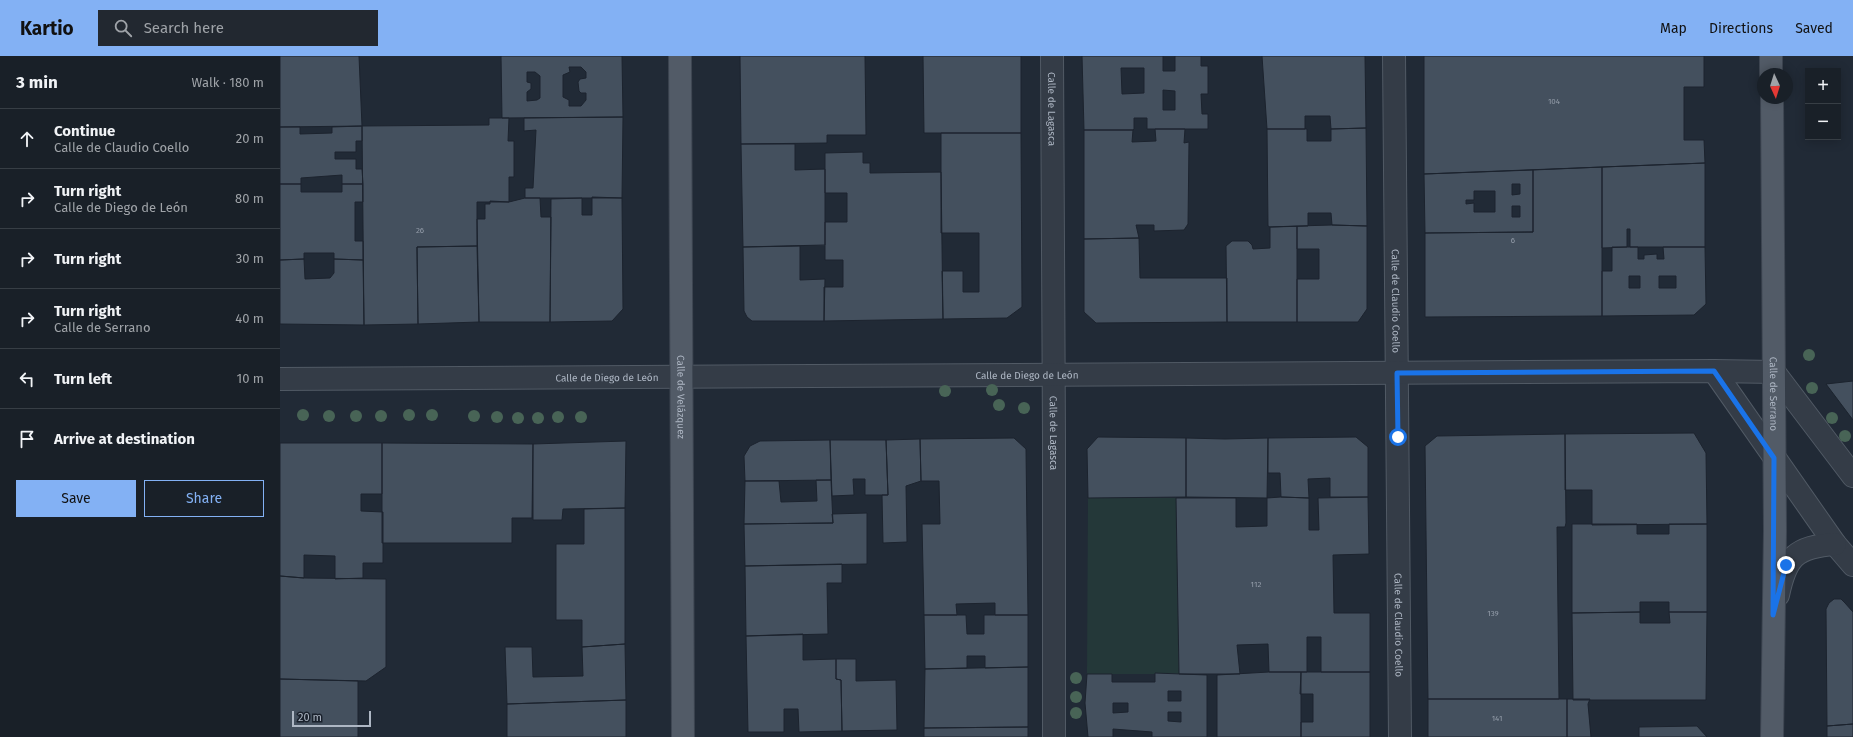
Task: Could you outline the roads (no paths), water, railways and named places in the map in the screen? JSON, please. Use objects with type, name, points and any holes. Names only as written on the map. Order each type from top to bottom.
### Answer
[{"type":"main road","name":"Calle de Velázquez","points":[[680,56],[683,737]]},
{"type":"main road","points":[[1771,56],[1772,68]]},
{"type":"main road","name":"Calle de Serrano","points":[[1772,104],[1774,458],[1772,737]]},
{"type":"street","name":"Calle de Lagasca","points":[[1052,56],[1054,737]]},
{"type":"street","name":"Calle de Claudio Coello","points":[[1394,56],[1400,737]]},
{"type":"street","name":"Calle de Diego de León","points":[[280,379],[1714,371],[1774,372]]},
{"type":"street","points":[[1714,371],[1835,544],[1853,565]]},
{"type":"street","points":[[1774,372],[1853,476]]},
{"type":"street","points":[[1773,615],[1786,565],[1794,556],[1812,546],[1835,544]]}]
